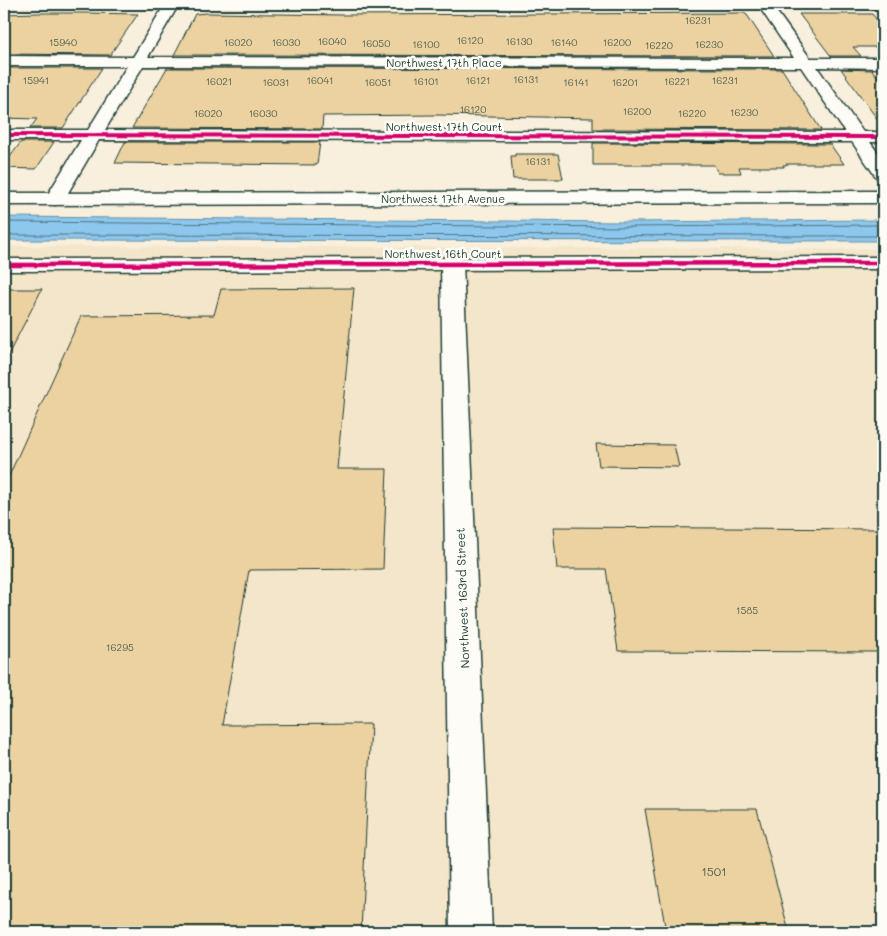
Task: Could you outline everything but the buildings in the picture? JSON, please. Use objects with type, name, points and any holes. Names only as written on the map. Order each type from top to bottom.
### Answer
[{"type":"street","points":[[55,200],[172,4]]},
{"type":"street","points":[[752,4],[883,4]]},
{"type":"street","points":[[764,4],[883,172]]},
{"type":"street","name":"Northwest 17th Place","points":[[4,61],[883,63]]},
{"type":"street","name":"Northwest 17th Court","points":[[4,135],[883,137]]},
{"type":"street","name":"Northwest 17th Avenue","points":[[4,199],[883,197]]},
{"type":"street","name":"Northwest 163rd Street","points":[[452,263],[471,932]]},
{"type":"street","name":"Northwest 16th Court","points":[[4,265],[883,263]]},
{"type":"shaded area","points":[[4,246],[883,249],[883,932],[4,932]]},
{"type":"water","points":[[4,217],[626,222],[883,220],[883,241],[4,240]]},
{"type":"cycle path","points":[[4,135],[883,137]]},
{"type":"cycle path","points":[[4,265],[883,263]]}]
